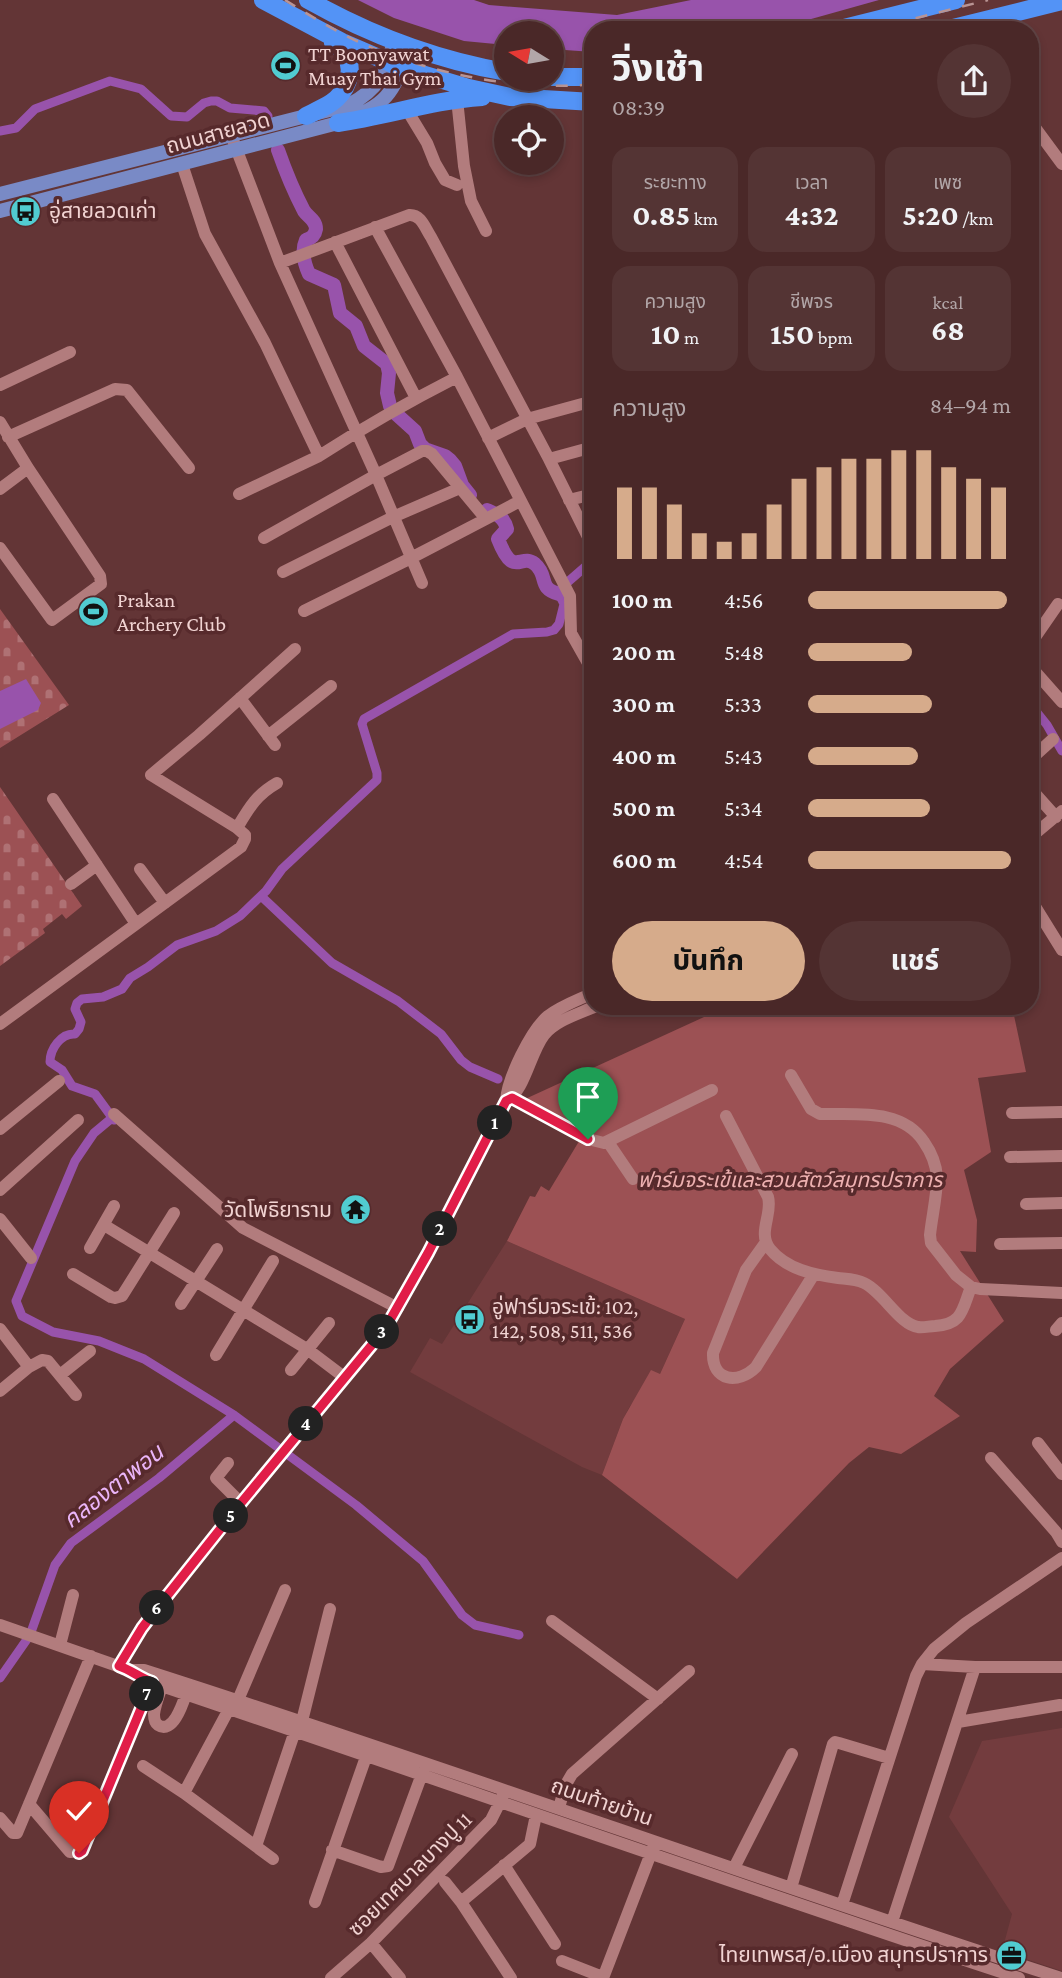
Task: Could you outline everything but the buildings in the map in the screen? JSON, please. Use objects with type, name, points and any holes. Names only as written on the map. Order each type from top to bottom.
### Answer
[{"type":"highway","points":[[264,0],[315,29],[395,66],[510,97]]},
{"type":"highway","points":[[308,0],[359,27],[402,44],[447,59],[494,69]]},
{"type":"highway","points":[[986,21],[1062,1]]},
{"type":"highway","points":[[872,21],[949,2],[954,21]]},
{"type":"highway","points":[[306,116],[341,95],[350,73],[345,54],[315,29]]},
{"type":"highway","points":[[564,77],[584,77]]},
{"type":"highway","points":[[338,124],[457,99],[510,97],[584,101]]},
{"type":"main road","name":"ถนนสายลวด","points":[[0,194],[234,143],[338,124],[366,113],[383,102],[393,87],[395,66],[402,44]]},
{"type":"main road","name":"ถนนสายลวด","points":[[0,211],[182,164],[306,116],[349,104],[366,95],[395,66]]},
{"type":"street","points":[[457,99],[464,166],[471,201],[486,231]]},
{"type":"street","points":[[407,110],[445,180],[457,185]]},
{"type":"street","points":[[1039,133],[1062,163]]},
{"type":"street","points":[[234,143],[280,263],[422,583]]},
{"type":"street","points":[[182,164],[205,234],[265,343],[319,456]]},
{"type":"street","points":[[280,263],[409,215],[419,218],[584,529]]},
{"type":"street","points":[[375,227],[457,377],[570,596],[571,633],[584,649]]},
{"type":"street","points":[[335,242],[416,398]]},
{"type":"street","points":[[0,385],[70,352]]},
{"type":"street","points":[[239,494],[319,456],[356,432],[457,377]]},
{"type":"street","points":[[8,437],[121,388],[127,390],[189,468]]},
{"type":"street","points":[[488,438],[527,419],[584,403]]},
{"type":"street","points":[[0,422],[100,576],[101,584],[52,620],[0,548]]},
{"type":"street","points":[[549,459],[584,449]]},
{"type":"street","points":[[264,538],[376,475],[427,451],[486,519]]},
{"type":"street","points":[[0,489],[28,468]]},
{"type":"street","points":[[283,572],[393,517],[460,488]]},
{"type":"street","points":[[569,500],[584,496]]},
{"type":"street","points":[[304,611],[520,501]]},
{"type":"street","points":[[1039,631],[1058,604]]},
{"type":"street","points":[[0,1024],[241,847],[245,835],[237,828],[151,775],[295,649]]},
{"type":"street","points":[[1039,676],[1062,702]]},
{"type":"street","points":[[240,698],[272,741],[331,686]]},
{"type":"street","points":[[1039,752],[1054,739]]},
{"type":"street","points":[[237,828],[257,797],[277,783]]},
{"type":"street","points":[[1039,796],[1059,814],[1039,831]]},
{"type":"street","points":[[53,799],[136,924]]},
{"type":"street","points":[[71,884],[97,865]]},
{"type":"street","points":[[140,869],[165,903]]},
{"type":"street","points":[[1039,913],[1062,950]]},
{"type":"street","points":[[584,997],[558,1010],[538,1026],[515,1071],[507,1092],[509,1099],[588,1139],[604,1143],[712,1090]]},
{"type":"street","points":[[124,1668],[142,1628],[374,1342],[398,1308],[544,1036],[557,1024],[584,1012]]},
{"type":"street","points":[[791,1075],[815,1112],[887,1116],[899,1119],[920,1135],[934,1161],[937,1177],[930,1236],[932,1244],[956,1275],[971,1287],[980,1289],[1062,1293]]},
{"type":"street","points":[[0,1129],[60,1081]]},
{"type":"street","points":[[1012,1113],[1062,1112]]},
{"type":"street","points":[[114,1114],[243,1228],[398,1308]]},
{"type":"street","points":[[726,1116],[768,1197],[764,1231],[766,1242],[779,1258],[814,1274],[864,1283],[905,1321],[918,1327],[953,1323],[960,1315],[971,1287]]},
{"type":"street","points":[[0,1190],[78,1120]]},
{"type":"street","points":[[608,1142],[633,1179]]},
{"type":"street","points":[[1010,1157],[1062,1156]]},
{"type":"street","points":[[1026,1204],[1062,1203]]},
{"type":"street","points":[[90,1248],[114,1206]]},
{"type":"street","points":[[73,1273],[115,1298],[122,1296],[174,1213]]},
{"type":"street","points":[[0,1219],[31,1258]]},
{"type":"street","points":[[104,1225],[307,1349],[344,1377]]},
{"type":"street","points":[[766,1242],[746,1270],[713,1353],[712,1363],[723,1376],[741,1377],[748,1375],[756,1367],[814,1274]]},
{"type":"street","points":[[1000,1244],[1062,1243]]},
{"type":"street","points":[[181,1304],[217,1249]]},
{"type":"street","points":[[216,1354],[273,1261]]},
{"type":"street","points":[[291,1370],[329,1323]]},
{"type":"street","points":[[0,1329],[29,1367]]},
{"type":"street","points":[[60,1376],[90,1351]]},
{"type":"street","points":[[0,1391],[29,1367],[46,1360],[76,1395]]},
{"type":"street","points":[[1038,1443],[1062,1474]]},
{"type":"street","points":[[990,1458],[1058,1526],[1062,1542]]},
{"type":"street","points":[[228,1463],[216,1478],[241,1503]]},
{"type":"street","points":[[842,1905],[922,1664],[934,1649],[966,1623],[1062,1558]]},
{"type":"street","points":[[184,1793],[233,1704],[285,1590]]},
{"type":"street","points":[[60,1645],[74,1595]]},
{"type":"street","points":[[256,1846],[299,1726],[330,1609]]},
{"type":"street","points":[[552,1621],[658,1699]]},
{"type":"street","name":"ถนนท้ายบ้าน","points":[[0,1625],[124,1668],[141,1678],[186,1694],[233,1704]]},
{"type":"street","points":[[0,1818],[16,1833],[91,1656]]},
{"type":"street","points":[[922,1664],[1062,1667]]},
{"type":"street","points":[[892,1922],[975,1667]]},
{"type":"street","name":"ถนนท้ายบ้าน","points":[[124,1668],[144,1670],[299,1726],[505,1789],[1061,1978]]},
{"type":"street","points":[[559,1808],[565,1786],[572,1774],[689,1671]]},
{"type":"street","points":[[29,1804],[70,1852],[82,1851],[157,1684]]},
{"type":"street","points":[[157,1684],[154,1716],[159,1725],[171,1724],[186,1694]]},
{"type":"street","points":[[958,1722],[1060,1705]]},
{"type":"street","name":"ถนนท้ายบ้าน","points":[[299,1726],[367,1754],[536,1815],[1015,1978]]},
{"type":"street","points":[[791,1888],[833,1744],[839,1743],[889,1758]]},
{"type":"street","points":[[315,1902],[367,1754]]},
{"type":"street","points":[[734,1868],[792,1754]]},
{"type":"street","points":[[143,1766],[273,1859]]},
{"type":"street","points":[[332,1850],[382,1867],[388,1866],[422,1774]]},
{"type":"street","name":"ซอยเทศบาลบางปู 11","points":[[331,1978],[371,1943],[491,1820],[505,1789]]},
{"type":"street","points":[[461,1902],[530,1844],[536,1815]]},
{"type":"street","points":[[562,1961],[603,1978],[655,1841]]},
{"type":"street","points":[[504,1865],[555,1944]]},
{"type":"street","points":[[445,1882],[511,1978]]},
{"type":"street","points":[[371,1943],[400,1978]]},
{"type":"shaded area","points":[[358,0],[474,0],[489,5],[617,15],[691,0],[879,0],[804,21],[584,21],[584,51],[564,50],[564,21],[494,21],[494,44],[464,41],[394,18]]},
{"type":"shaded area","points":[[26,679],[41,703],[38,710],[0,729],[0,691]]},
{"type":"shaded area","points":[[507,1241],[685,1319],[660,1374],[630,1406],[623,1419],[602,1475],[582,1467],[410,1372],[430,1338],[442,1344]]},
{"type":"shaded area","points":[[1062,1728],[1062,1971],[1002,1951],[1012,1914],[949,1817],[982,1741]]},
{"type":"green space","points":[[0,609],[69,705],[0,748]]},
{"type":"green space","points":[[0,787],[82,906],[66,919],[62,914],[43,929],[45,933],[0,966]]},
{"type":"green space","name":"ฟาร์มจระเข้และสวนสัตว์สมุทรปราการ","points":[[708,1015],[1014,1015],[1026,1072],[978,1078],[991,1152],[964,1170],[977,1220],[976,1252],[960,1251],[1004,1321],[950,1369],[934,1396],[960,1416],[901,1454],[869,1447],[849,1463],[737,1579],[602,1475],[623,1419],[651,1370],[660,1374],[685,1319],[507,1241],[530,1196],[535,1197],[541,1186],[549,1191],[584,1133],[523,1100]]},
{"type":"waterway","points":[[0,131],[16,128],[35,109],[110,81],[141,89],[171,116],[187,117],[204,103],[211,101],[230,108],[264,111],[268,116]]},
{"type":"waterway","points":[[278,150],[300,204],[316,226],[315,233],[306,240],[304,248],[309,274],[334,285],[340,313],[356,326],[364,346],[387,364],[390,406],[415,431],[425,449],[450,460],[470,495]]},
{"type":"waterway","points":[[487,510],[500,517],[506,525],[507,529],[498,539],[508,559],[535,564],[542,573],[545,585],[559,594]]},
{"type":"waterway","points":[[114,1120],[95,1094],[72,1086],[62,1070],[50,1062],[57,1043],[79,1029],[81,1022],[75,1009],[77,1003],[82,999],[103,997],[122,989],[130,978],[177,945],[216,931],[240,916],[266,891],[282,869],[377,780],[362,724],[364,719],[513,634],[554,630],[559,624],[564,604],[559,594],[562,587],[584,568]]},
{"type":"waterway","points":[[1039,715],[1062,751]]},
{"type":"waterway","points":[[261,896],[332,963],[398,1001],[441,1034],[461,1060],[470,1067],[498,1079]]},
{"type":"waterway","points":[[112,1118],[94,1133],[75,1161],[16,1301],[22,1316],[53,1332],[99,1341],[144,1359],[234,1415],[356,1505],[423,1561],[462,1615],[475,1625],[519,1635]]},
{"type":"waterway","name":"คลองตาพอน","points":[[0,1678],[30,1635],[55,1565],[71,1543],[159,1478],[234,1415]]},
{"type":"railway","points":[[285,0],[359,42],[414,63],[474,78],[505,82],[584,85]]},
{"type":"railway","points":[[905,21],[988,0]]},
{"type":"place","name":"TT Boonyawat Muay Thai Gym","points":[[285,66]]},
{"type":"place","name":"อู่สายลวดเก่า","points":[[26,211]]},
{"type":"place","name":"Prakan Archery Club","points":[[94,612]]},
{"type":"place","name":"วัดโพธิยาราม","points":[[355,1210]]},
{"type":"place","name":"อู่ฟาร์มจระเข้: 102, 142, 508, 511, 536","points":[[469,1319]]},
{"type":"place","name":"ไทยเทพรส/อ.เมือง สมุทรปราการ","points":[[1011,1955]]},
{"type":"route","points":[[79,1853],[152,1682],[119,1666],[125,1654],[142,1628],[219,1531],[385,1329],[428,1253],[506,1101],[512,1098],[588,1139]]}]
